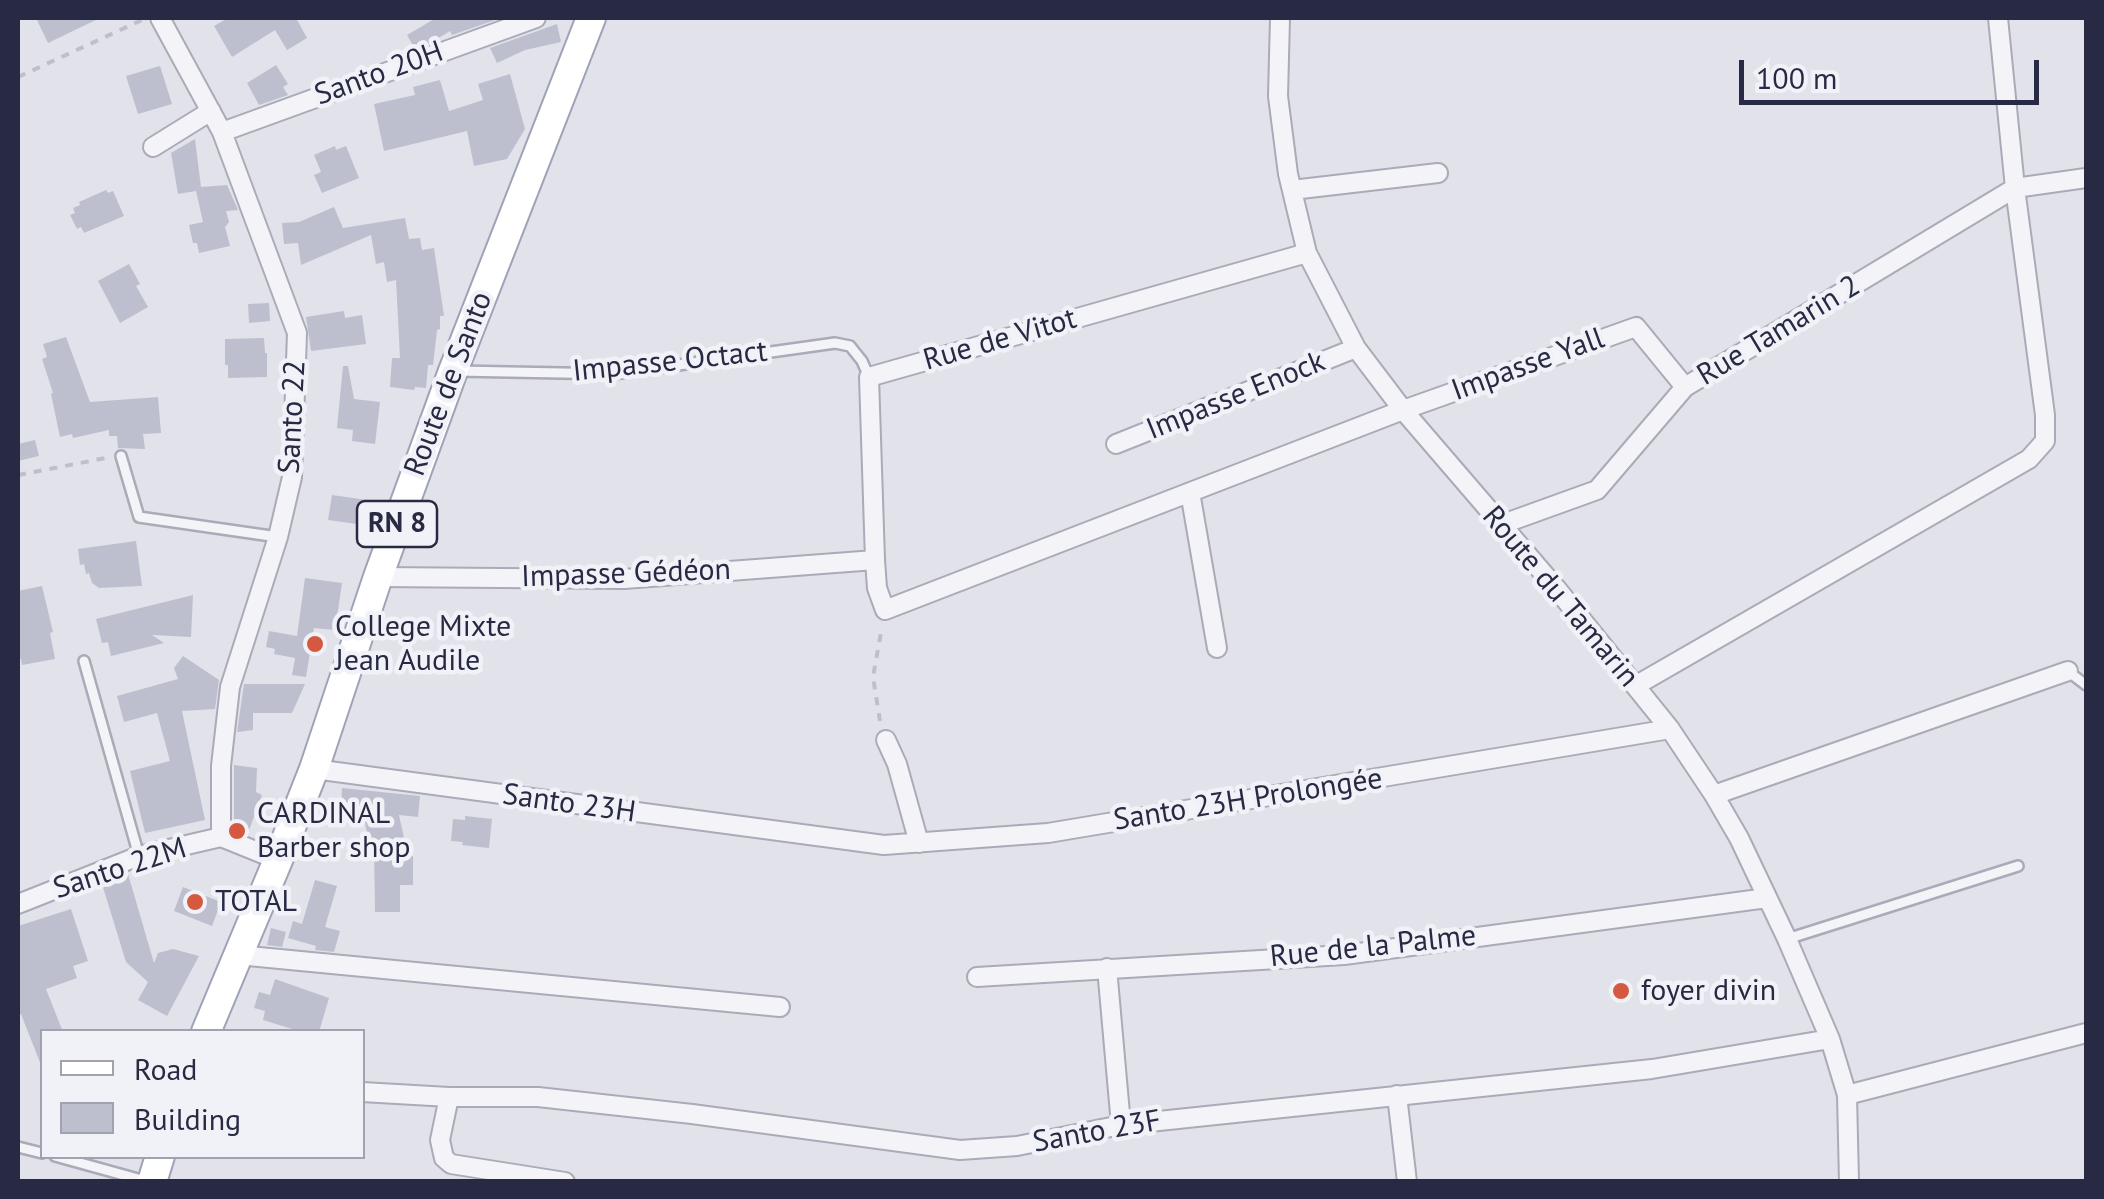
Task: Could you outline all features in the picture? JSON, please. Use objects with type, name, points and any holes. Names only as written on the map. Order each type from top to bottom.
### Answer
[{"type":"main road","name":"Route de Santo","points":[[207,1029],[314,769],[452,371],[591,18]]},
{"type":"street","name":"Santo 22","points":[[160,18],[222,132],[298,333],[292,477],[278,537],[230,687],[221,766],[222,837]]},
{"type":"street","name":"Santo 20H","points":[[222,132],[536,18]]},
{"type":"street","name":"Route du Tamarin","points":[[1280,18],[1278,96],[1292,190],[1307,253],[1356,348],[1403,410],[1635,686],[1714,794],[1787,938],[1830,1039],[1847,1095],[1849,1182]]},
{"type":"street","points":[[1635,686],[2029,459],[2045,441],[1998,18]]},
{"type":"street","points":[[153,147],[211,111]]},
{"type":"street","points":[[1292,190],[1438,173]]},
{"type":"street","name":"Rue Tamarin 2","points":[[1500,524],[1596,490],[1685,387],[2015,188],[2086,178]]},
{"type":"street","name":"Rue de Vitot","points":[[869,378],[1307,253]]},
{"type":"street","name":"Impasse Yall","points":[[1403,410],[1636,326],[1685,387]]},
{"type":"street","name":"Impasse Enock","points":[[1116,444],[1356,348]]},
{"type":"street","points":[[869,378],[874,560],[885,610],[1403,410]]},
{"type":"street","points":[[1190,492],[1217,648]]},
{"type":"street","name":"Impasse Gédéon","points":[[378,577],[624,579],[874,560]]},
{"type":"street","points":[[1714,794],[2068,671]]},
{"type":"street","name":"Santo 23H Prolongée","points":[[824,838],[884,845],[1048,833],[1670,730]]},
{"type":"street","points":[[884,732],[919,842]]},
{"type":"street","name":"Santo 23H","points":[[314,769],[824,838]]},
{"type":"street","name":"Santo 22M","points":[[18,904],[139,856],[222,837],[278,860]]},
{"type":"street","name":"Rue de la Palme","points":[[976,978],[1344,955],[1768,898]]},
{"type":"street","points":[[238,955],[780,1007]]},
{"type":"street","points":[[1107,968],[1121,1124]]},
{"type":"street","points":[[1847,1095],[2086,1034]]},
{"type":"street","name":"Santo 23F","points":[[365,1092],[538,1096],[960,1150],[1016,1146],[1121,1124],[1652,1069],[1830,1039]]},
{"type":"street","points":[[1396,1095],[1408,1182]]},
{"type":"street","points":[[449,1096],[440,1140],[444,1158],[451,1164],[565,1182]]},
{"type":"lane","name":"Impasse Octact","points":[[452,371],[614,374],[835,343],[850,346],[869,378]]},
{"type":"lane","points":[[121,456],[139,516],[278,537]]},
{"type":"lane","points":[[84,661],[139,856]]},
{"type":"lane","points":[[2068,671],[2086,685]]},
{"type":"lane","points":[[1787,938],[2018,866]]},
{"type":"lane","points":[[66,1159],[150,1182]]},
{"type":"path","points":[[18,78],[146,18]]},
{"type":"path","points":[[18,474],[121,456]]},
{"type":"path","points":[[884,732],[873,677],[885,610]]},
{"type":"building","points":[[36,18],[100,18],[48,43]]},
{"type":"building","points":[[228,18],[296,18],[307,38],[287,50],[275,30],[232,57],[214,26]]},
{"type":"building","points":[[436,18],[501,18],[452,35],[450,31],[415,49],[407,35]]},
{"type":"building","points":[[557,24],[561,42],[525,50],[497,63],[490,48]]},
{"type":"building","points":[[276,65],[288,84],[283,87],[288,95],[259,105],[247,83]]},
{"type":"building","points":[[160,66],[172,104],[138,114],[126,76]]},
{"type":"building","points":[[510,74],[525,129],[507,159],[474,166],[467,131],[384,151],[374,104],[415,95],[413,87],[440,80],[449,111],[483,100],[478,84]]},
{"type":"building","points":[[195,139],[201,187],[227,185],[238,210],[226,211],[230,246],[199,253],[189,225],[203,222],[196,191],[178,194],[171,153]]},
{"type":"building","points":[[335,146],[336,150],[346,146],[359,178],[322,193],[314,175],[321,172],[314,155]]},
{"type":"building","points":[[106,190],[113,191],[124,216],[84,233],[81,227],[77,229],[70,215],[75,213],[73,208]]},
{"type":"building","points":[[334,207],[343,228],[405,218],[409,239],[420,238],[422,250],[434,248],[444,316],[440,316],[426,388],[390,387],[392,358],[400,358],[396,280],[387,282],[384,262],[376,264],[371,235],[301,265],[298,243],[284,244],[282,223],[299,222]]},
{"type":"building","points":[[129,264],[148,307],[120,323],[98,281]]},
{"type":"building","points":[[269,303],[270,321],[249,323],[248,304]]},
{"type":"building","points":[[344,311],[345,318],[362,315],[366,344],[311,351],[306,317]]},
{"type":"building","points":[[66,337],[90,402],[158,397],[161,433],[143,434],[145,449],[118,448],[117,436],[109,436],[109,430],[60,437],[53,393],[42,359],[47,357],[43,344]]},
{"type":"building","points":[[264,338],[267,377],[228,378],[225,339]]},
{"type":"building","points":[[343,366],[348,366],[354,399],[380,402],[375,444],[352,441],[353,430],[337,428]]},
{"type":"building","points":[[35,440],[39,456],[18,461],[18,444]]},
{"type":"building","points":[[332,495],[367,500],[364,525],[328,520]]},
{"type":"building","points":[[136,541],[142,586],[99,588],[86,574],[84,564],[80,565],[78,549]]},
{"type":"building","points":[[305,578],[342,583],[335,630],[314,628],[306,677],[292,675],[295,658],[274,654],[275,649],[266,647],[269,631],[297,636]]},
{"type":"building","points":[[42,586],[55,659],[22,665],[18,659],[18,591]]},
{"type":"building","points":[[193,595],[191,637],[152,635],[164,643],[111,656],[108,642],[102,643],[96,619]]},
{"type":"building","points":[[183,656],[219,680],[215,709],[182,711],[205,820],[145,833],[130,771],[170,761],[157,713],[124,722],[117,696],[178,679],[174,668]]},
{"type":"building","points":[[244,684],[305,684],[292,713],[253,713],[253,730],[237,732]]},
{"type":"building","points":[[234,765],[257,768],[256,792],[262,795],[248,833],[234,829]]},
{"type":"building","points":[[342,788],[420,796],[418,817],[399,815],[408,856],[413,856],[413,885],[400,885],[400,912],[375,912],[374,847],[370,848],[363,813],[341,812]]},
{"type":"building","points":[[465,816],[492,819],[489,848],[451,841],[453,819],[465,820]]},
{"type":"building","points":[[128,874],[154,963],[158,953],[173,949],[199,956],[167,1016],[138,1000],[148,982],[126,962],[102,884]]},
{"type":"building","points":[[315,880],[337,886],[325,927],[340,931],[334,952],[315,950],[316,946],[288,938],[293,921],[302,924]]},
{"type":"building","points":[[183,887],[221,902],[212,926],[174,911]]},
{"type":"building","points":[[71,909],[88,961],[73,966],[77,978],[46,989],[62,1029],[40,1029],[40,1062],[21,1014],[18,1015],[18,926]]},
{"type":"building","points":[[271,928],[286,932],[282,947],[267,945]]},
{"type":"building","points":[[275,979],[329,998],[320,1029],[292,1029],[263,1020],[265,1011],[254,1008],[259,992],[270,995]]},
{"type":"place","name":"College Mixte Jean Audile","points":[[315,644]]},
{"type":"place","name":"CARDINAL Barber shop","points":[[237,831]]},
{"type":"place","name":"TOTAL","points":[[195,902]]},
{"type":"place","name":"foyer divin","points":[[1621,991]]}]
